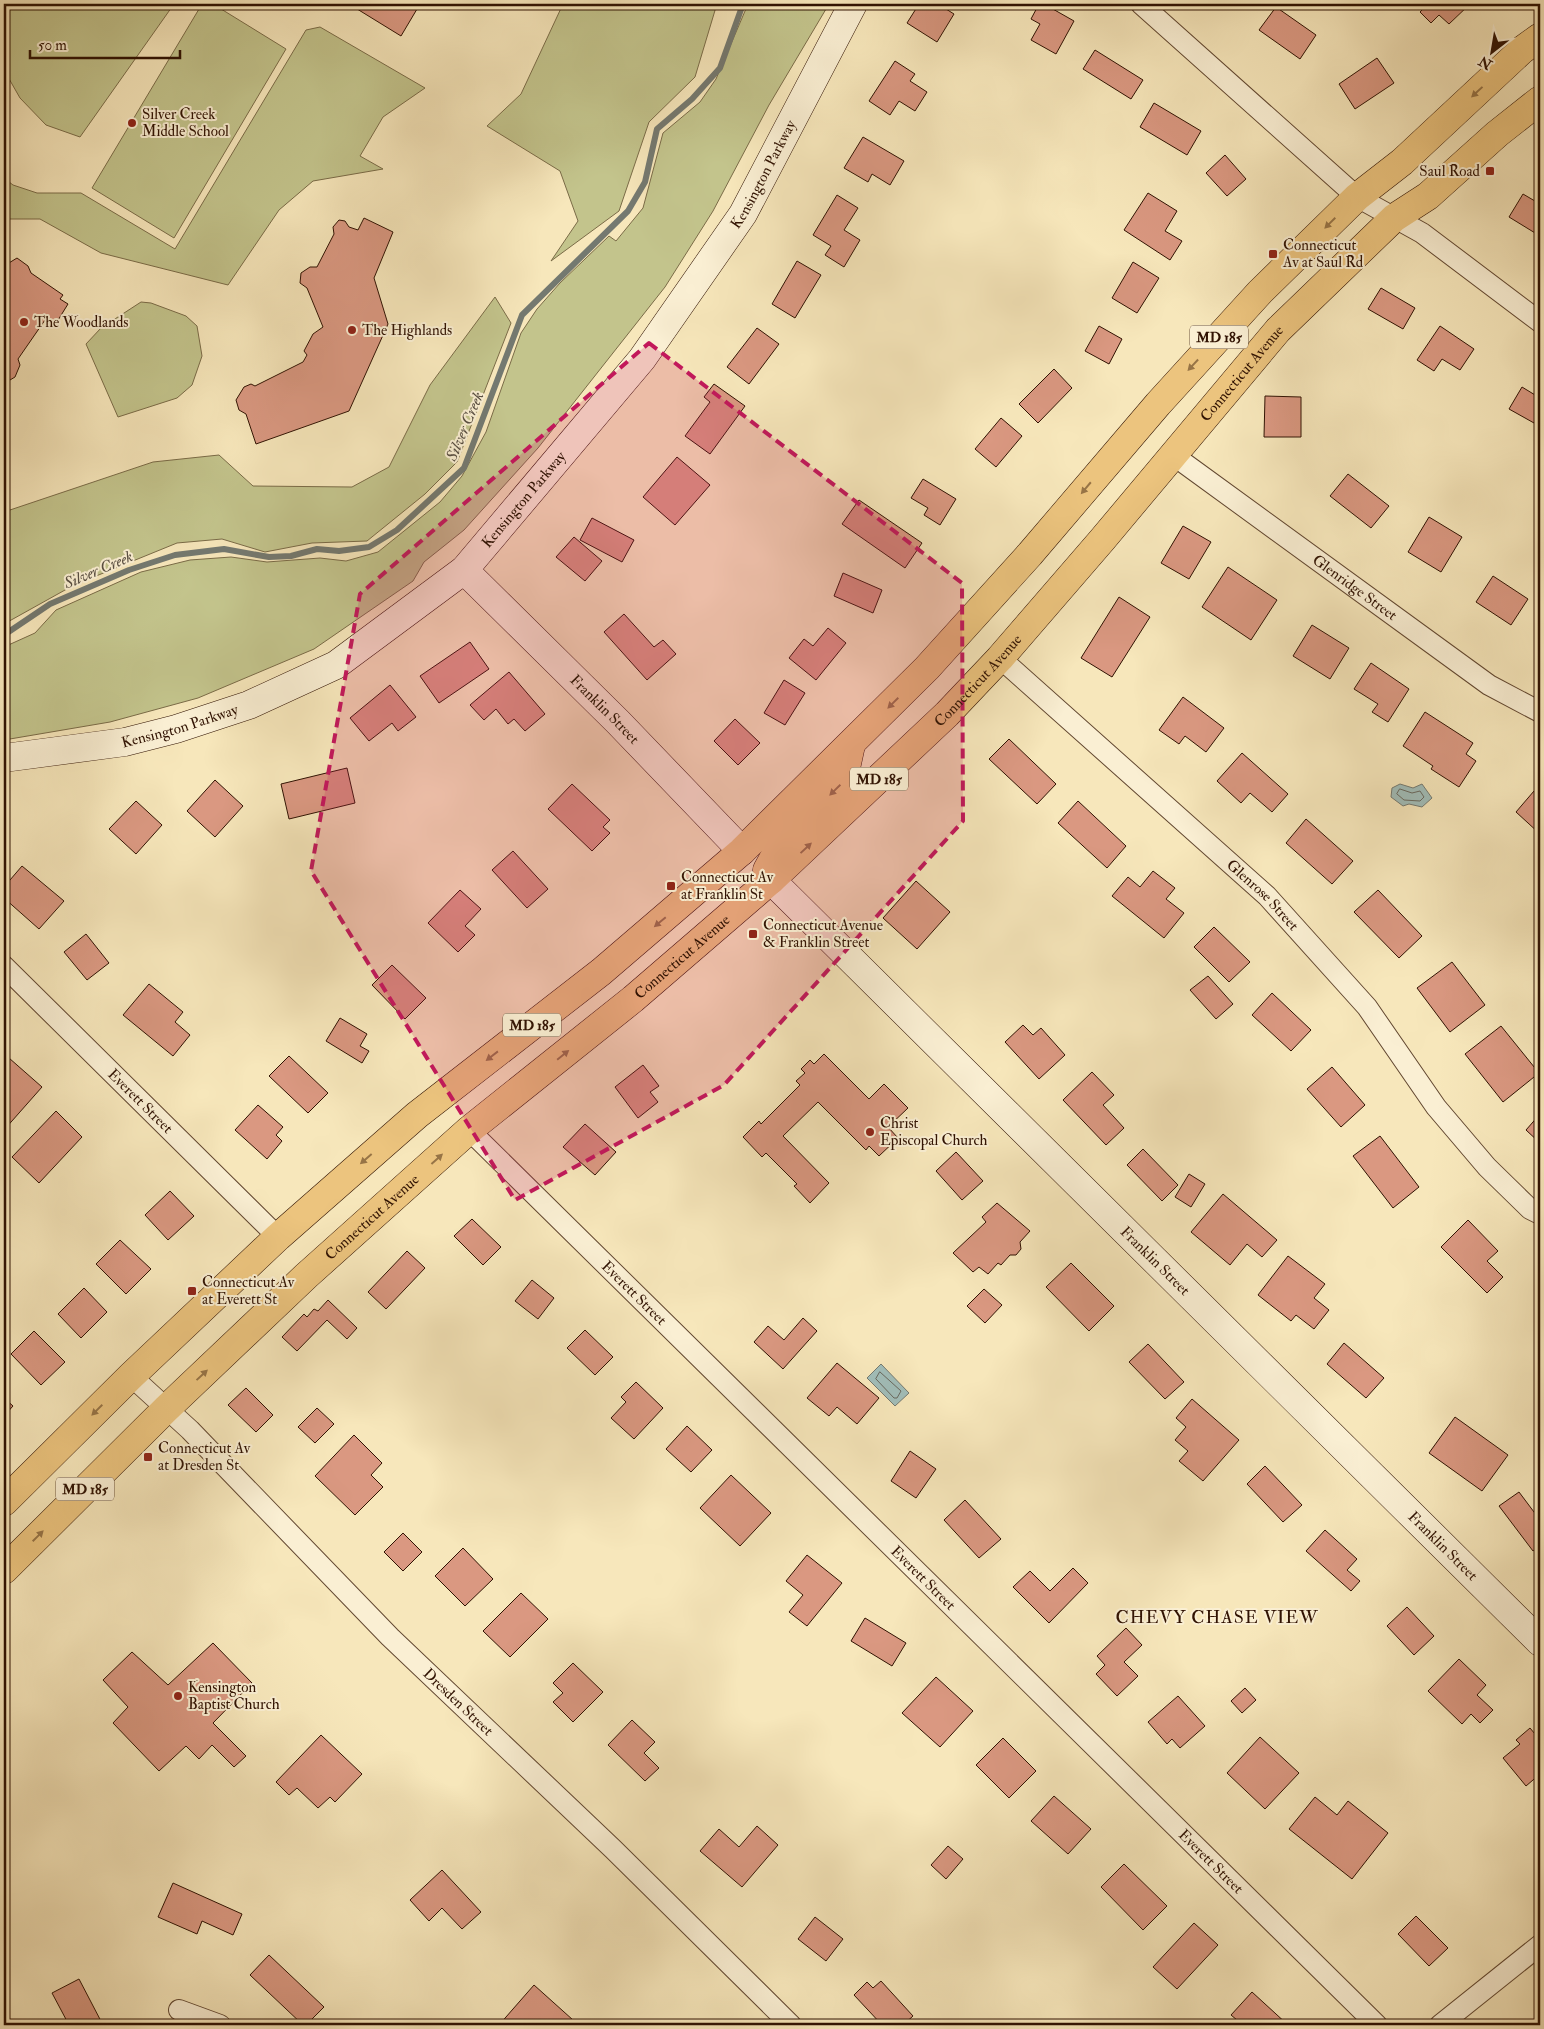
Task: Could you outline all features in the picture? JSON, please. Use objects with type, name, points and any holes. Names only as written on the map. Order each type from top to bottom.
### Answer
[{"type":"main road","name":"MD 185","points":[[4,1502],[131,1376],[278,1237],[417,1115],[601,972],[742,851],[851,745],[975,616],[1158,404],[1254,299],[1357,197],[1402,162],[1522,50],[1540,37]]},
{"type":"main road","name":"Connecticut Avenue","points":[[4,1570],[166,1409],[306,1276],[469,1130],[682,957],[771,880],[947,714],[1000,658],[1278,330],[1394,218],[1428,196],[1497,134],[1540,100]]},
{"type":"main road","points":[[771,880],[767,870],[783,841],[843,782],[851,745]]},
{"type":"main road","points":[[682,957],[689,936],[735,894],[748,877],[749,864],[742,851]]},
{"type":"street","name":"Kensington Parkway","points":[[4,758],[125,742],[176,730],[249,705],[336,665],[464,570],[642,359],[743,214],[853,4]]},
{"type":"street","points":[[1141,4],[1357,197],[1422,233],[1540,322]]},
{"type":"street","name":"Glenridge Street","points":[[1173,455],[1488,685],[1540,712]]},
{"type":"street","name":"Franklin Street","points":[[464,570],[618,722],[742,851]]},
{"type":"street","name":"Glenrose Street","points":[[1000,658],[1267,896],[1367,1007],[1436,1107],[1486,1166],[1530,1209],[1540,1214]]},
{"type":"street","name":"Franklin Street","points":[[771,880],[1540,1642]]},
{"type":"street","name":"Everett Street","points":[[4,966],[278,1237]]},
{"type":"street","name":"Everett Street","points":[[469,1130],[1377,2025]]},
{"type":"street","name":"Dresden Street","points":[[131,1376],[190,1430],[390,1637],[613,1849],[791,2025]]},
{"type":"street","points":[[1440,2025],[1540,1945]]},
{"type":"street","points":[[179,2010],[220,2025]]},
{"type":"highlighted area","points":[[649,343],[962,583],[963,821],[724,1085],[515,1200],[311,871],[360,594]]},
{"type":"green space","points":[[4,4],[174,4],[80,137],[46,125],[20,98],[4,70]]},
{"type":"green space","points":[[202,4],[213,4],[286,49],[174,238],[92,188]]},
{"type":"green space","points":[[563,4],[719,4],[716,7],[695,77],[649,122],[619,211],[551,261],[578,221],[560,171],[487,126],[521,94]]},
{"type":"green space","points":[[748,4],[829,4],[769,105],[713,211],[665,287],[538,448],[464,530],[424,562],[413,581],[314,649],[198,698],[110,722],[4,740],[4,647],[35,633],[56,610],[141,572],[190,560],[231,557],[267,562],[320,558],[346,561],[378,552],[440,502],[462,476],[486,432],[521,333],[537,309],[560,283],[609,236],[616,241],[643,208],[663,133],[700,102],[716,79]]},
{"type":"green space","points":[[320,27],[425,88],[383,117],[360,156],[383,169],[313,181],[279,210],[228,285],[101,253],[40,219],[4,219],[4,178],[13,185],[37,193],[81,193],[175,249],[306,30]]},
{"type":"green space","points":[[495,297],[511,323],[457,462],[425,494],[367,541],[312,543],[265,552],[222,539],[177,543],[74,585],[4,624],[4,512],[153,462],[219,455],[253,486],[352,487],[389,467],[430,385]]},
{"type":"green space","points":[[141,302],[151,303],[186,316],[197,326],[202,356],[192,385],[177,398],[118,417],[86,344],[101,328]]},
{"type":"water","points":[[1400,784],[1413,788],[1422,784],[1432,798],[1422,807],[1409,804],[1403,806],[1391,797],[1392,788]]},
{"type":"water","points":[[881,1364],[909,1393],[895,1406],[867,1378]]},
{"type":"building","points":[[349,4],[420,4],[401,36]]},
{"type":"building","points":[[919,4],[938,4],[954,14],[937,42],[907,23]]},
{"type":"building","points":[[1039,4],[1044,4],[1074,21],[1056,54],[1031,40],[1040,24],[1031,19]]},
{"type":"building","points":[[1428,4],[1470,4],[1449,24],[1439,15],[1431,23],[1420,12]]},
{"type":"building","points":[[1276,7],[1316,35],[1300,59],[1259,30]]},
{"type":"building","points":[[1095,50],[1143,80],[1131,99],[1083,69]]},
{"type":"building","points":[[1377,58],[1394,83],[1355,109],[1339,84]]},
{"type":"building","points":[[895,61],[915,74],[910,81],[927,92],[915,111],[899,101],[890,115],[869,101]]},
{"type":"building","points":[[1154,103],[1201,131],[1187,155],[1140,127]]},
{"type":"building","points":[[863,137],[904,161],[890,185],[872,174],[868,182],[844,168]]},
{"type":"building","points":[[1225,155],[1246,179],[1227,196],[1206,173]]},
{"type":"building","points":[[1148,193],[1177,211],[1165,231],[1182,241],[1170,260],[1124,230]]},
{"type":"building","points":[[1523,194],[1540,204],[1540,236],[1509,217]]},
{"type":"building","points":[[837,195],[858,208],[844,230],[860,240],[844,267],[825,255],[831,246],[813,235]]},
{"type":"building","name":"The Highlands","points":[[364,218],[393,232],[374,278],[388,324],[349,411],[256,444],[246,414],[239,410],[236,400],[244,387],[251,384],[255,386],[303,362],[307,355],[304,351],[313,334],[323,327],[307,288],[300,283],[301,273],[310,267],[317,267],[334,234],[333,227],[339,220],[345,221],[349,227],[358,230]]},
{"type":"building","name":"The Woodlands","points":[[17,258],[28,266],[31,273],[63,295],[60,299],[68,304],[55,325],[45,320],[18,359],[20,365],[15,377],[5,383],[4,266]]},
{"type":"building","points":[[797,261],[821,275],[795,318],[772,304]]},
{"type":"building","points":[[1133,262],[1159,278],[1137,313],[1112,298]]},
{"type":"building","points":[[1381,288],[1415,308],[1403,329],[1368,309]]},
{"type":"building","points":[[1099,326],[1122,339],[1109,364],[1085,351]]},
{"type":"building","points":[[1440,326],[1474,349],[1460,370],[1442,359],[1434,371],[1417,360]]},
{"type":"building","points":[[757,328],[779,344],[749,384],[727,367]]},
{"type":"building","points":[[1054,369],[1072,388],[1038,423],[1019,404]]},
{"type":"building","points":[[714,384],[745,406],[710,454],[685,436],[710,402],[704,397]]},
{"type":"building","points":[[1522,387],[1540,398],[1540,413],[1534,423],[1509,409]]},
{"type":"building","points":[[1265,396],[1301,397],[1301,437],[1264,437]]},
{"type":"building","points":[[1001,418],[1022,436],[996,467],[975,449]]},
{"type":"building","points":[[677,457],[710,485],[675,525],[643,497]]},
{"type":"building","points":[[1348,474],[1389,506],[1371,528],[1330,496]]},
{"type":"building","points":[[923,479],[956,499],[940,525],[924,515],[928,508],[911,498]]},
{"type":"building","points":[[859,500],[922,543],[905,568],[842,524]]},
{"type":"building","points":[[1429,517],[1462,537],[1441,572],[1408,552]]},
{"type":"building","points":[[592,518],[634,540],[622,562],[580,540]]},
{"type":"building","points":[[1183,526],[1211,542],[1189,579],[1161,563]]},
{"type":"building","points":[[574,537],[602,561],[585,581],[556,557]]},
{"type":"building","points":[[1228,567],[1277,600],[1251,640],[1202,607]]},
{"type":"building","points":[[843,573],[882,590],[873,613],[834,596]]},
{"type":"building","points":[[1493,576],[1528,599],[1511,625],[1476,602]]},
{"type":"building","points":[[1119,597],[1150,617],[1112,677],[1081,658]]},
{"type":"building","points":[[624,614],[654,647],[663,640],[676,654],[647,680],[604,632]]},
{"type":"building","points":[[1312,625],[1349,648],[1330,679],[1293,656]]},
{"type":"building","points":[[828,628],[846,643],[816,680],[789,658],[804,639],[813,646]]},
{"type":"building","points":[[470,642],[489,669],[439,703],[420,676]]},
{"type":"building","points":[[1371,663],[1409,689],[1388,722],[1372,712],[1378,704],[1354,689]]},
{"type":"building","points":[[509,672],[545,714],[525,731],[514,719],[508,724],[496,709],[484,720],[470,705]]},
{"type":"building","points":[[784,680],[805,693],[785,725],[764,713]]},
{"type":"building","points":[[390,685],[416,717],[398,731],[392,723],[369,741],[350,718]]},
{"type":"building","points":[[1183,697],[1224,728],[1206,752],[1185,736],[1179,744],[1159,730]]},
{"type":"building","points":[[1425,712],[1473,743],[1466,754],[1476,761],[1459,787],[1431,769],[1433,766],[1403,746]]},
{"type":"building","points":[[735,719],[760,743],[738,765],[714,741]]},
{"type":"building","points":[[1009,739],[1056,784],[1037,804],[989,759]]},
{"type":"building","points":[[1242,753],[1288,794],[1272,812],[1250,793],[1241,803],[1217,781]]},
{"type":"building","points":[[347,768],[355,803],[289,819],[281,784]]},
{"type":"building","points":[[215,780],[243,806],[215,837],[187,811]]},
{"type":"building","points":[[572,784],[610,820],[603,827],[610,833],[592,851],[548,809]]},
{"type":"building","points":[[1534,791],[1540,797],[1540,834],[1516,812]]},
{"type":"building","points":[[136,801],[162,825],[136,854],[109,829]]},
{"type":"building","points":[[1078,801],[1126,846],[1107,868],[1058,823]]},
{"type":"building","points":[[1306,819],[1353,861],[1332,884],[1286,843]]},
{"type":"building","points":[[513,851],[548,889],[527,908],[492,870]]},
{"type":"building","points":[[22,866],[64,901],[39,929],[4,898],[4,887]]},
{"type":"building","points":[[1153,871],[1175,888],[1166,899],[1184,913],[1164,938],[1112,896],[1128,877],[1140,887]]},
{"type":"building","points":[[916,881],[950,912],[917,949],[883,918]]},
{"type":"building","points":[[460,890],[481,909],[465,926],[475,935],[458,952],[428,923]]},
{"type":"building","points":[[1378,890],[1422,936],[1399,958],[1354,912]]},
{"type":"building","points":[[1214,927],[1250,962],[1229,982],[1194,947]]},
{"type":"building","points":[[86,934],[109,963],[87,980],[64,952]]},
{"type":"building","points":[[1452,962],[1485,1005],[1450,1032],[1417,988]]},
{"type":"building","points":[[392,965],[426,998],[405,1019],[372,985]]},
{"type":"building","points":[[1208,976],[1233,1004],[1216,1019],[1190,990]]},
{"type":"building","points":[[149,984],[183,1012],[175,1022],[190,1035],[173,1056],[123,1015]]},
{"type":"building","points":[[1272,993],[1311,1030],[1291,1051],[1252,1015]]},
{"type":"building","points":[[340,1018],[367,1034],[360,1046],[369,1051],[362,1063],[326,1041]]},
{"type":"building","points":[[1023,1025],[1033,1035],[1041,1028],[1065,1055],[1039,1079],[1005,1042]]},
{"type":"building","points":[[1501,1026],[1539,1073],[1503,1102],[1465,1054]]},
{"type":"building","name":"Christ Episcopal Church","points":[[824,1054],[869,1099],[884,1084],[908,1108],[888,1127],[898,1138],[879,1156],[869,1146],[866,1150],[818,1102],[783,1136],[829,1183],[810,1203],[794,1186],[797,1184],[766,1153],[762,1157],[743,1137],[759,1121],[761,1124],[800,1085],[796,1081],[805,1073],[801,1069],[810,1060],[814,1064]]},
{"type":"building","points":[[289,1056],[328,1093],[308,1113],[269,1076]]},
{"type":"building","points":[[9,1058],[42,1087],[4,1130],[4,1063]]},
{"type":"building","points":[[643,1065],[659,1086],[650,1092],[658,1102],[638,1118],[615,1087]]},
{"type":"building","points":[[1332,1067],[1365,1105],[1341,1127],[1307,1089]]},
{"type":"building","points":[[1092,1072],[1114,1095],[1103,1105],[1124,1128],[1106,1145],[1063,1100]]},
{"type":"building","points":[[258,1105],[283,1127],[276,1135],[282,1141],[267,1159],[235,1130]]},
{"type":"building","points":[[56,1111],[82,1137],[39,1183],[12,1157]]},
{"type":"building","points":[[1540,1114],[1540,1143],[1526,1130]]},
{"type":"building","points":[[585,1124],[616,1152],[595,1175],[563,1147]]},
{"type":"building","points":[[1380,1136],[1419,1187],[1393,1208],[1353,1156]]},
{"type":"building","points":[[1143,1149],[1178,1185],[1162,1201],[1127,1165]]},
{"type":"building","points":[[956,1152],[983,1181],[962,1200],[936,1171]]},
{"type":"building","points":[[1189,1174],[1205,1184],[1191,1207],[1175,1197]]},
{"type":"building","points":[[170,1191],[194,1216],[168,1240],[145,1215]]},
{"type":"building","points":[[1223,1194],[1277,1240],[1262,1257],[1247,1244],[1230,1265],[1191,1232]]},
{"type":"building","points":[[997,1203],[1030,1231],[1020,1242],[1021,1249],[1016,1255],[1010,1255],[1001,1265],[998,1263],[988,1274],[979,1267],[973,1272],[953,1253],[986,1222],[982,1217]]},
{"type":"building","points":[[472,1219],[501,1247],[483,1265],[454,1236]]},
{"type":"building","points":[[1468,1220],[1498,1251],[1487,1261],[1503,1277],[1487,1293],[1441,1247]]},
{"type":"building","points":[[120,1240],[151,1269],[126,1294],[96,1264]]},
{"type":"building","points":[[407,1251],[425,1268],[386,1309],[368,1292]]},
{"type":"building","points":[[1288,1256],[1325,1284],[1314,1298],[1329,1310],[1314,1329],[1296,1315],[1291,1321],[1258,1295]]},
{"type":"building","points":[[1071,1263],[1114,1306],[1089,1331],[1046,1287]]},
{"type":"building","points":[[532,1280],[554,1298],[538,1319],[515,1301]]},
{"type":"building","points":[[84,1288],[107,1312],[81,1338],[58,1314]]},
{"type":"building","points":[[984,1289],[1002,1305],[985,1323],[967,1306]]},
{"type":"building","points":[[328,1300],[357,1328],[347,1339],[327,1320],[297,1351],[282,1337],[304,1314],[307,1317],[314,1309],[318,1311]]},
{"type":"building","points":[[803,1318],[817,1331],[783,1369],[754,1342],[768,1326],[784,1340]]},
{"type":"building","points":[[585,1330],[613,1357],[595,1375],[567,1348]]},
{"type":"building","points":[[34,1331],[65,1362],[41,1385],[11,1354]]},
{"type":"building","points":[[1344,1343],[1384,1378],[1366,1398],[1327,1364]]},
{"type":"building","points":[[1148,1344],[1184,1382],[1165,1399],[1129,1362]]},
{"type":"building","points":[[837,1363],[879,1398],[857,1424],[837,1407],[829,1416],[807,1398]]},
{"type":"building","points":[[636,1382],[663,1408],[634,1439],[611,1418],[626,1402],[621,1397]]},
{"type":"building","points":[[246,1388],[273,1415],[256,1432],[228,1405]]},
{"type":"building","points":[[4,1398],[13,1406],[4,1416]]},
{"type":"building","points":[[1192,1399],[1239,1440],[1203,1481],[1179,1461],[1188,1451],[1175,1440],[1186,1427],[1176,1418]]},
{"type":"building","points":[[317,1408],[334,1424],[315,1443],[298,1427]]},
{"type":"building","points":[[1455,1417],[1508,1455],[1482,1491],[1429,1453]]},
{"type":"building","points":[[687,1426],[712,1450],[691,1472],[666,1449]]},
{"type":"building","points":[[354,1435],[382,1463],[371,1475],[383,1487],[355,1515],[315,1476]]},
{"type":"building","points":[[910,1451],[936,1469],[916,1498],[891,1481]]},
{"type":"building","points":[[1265,1466],[1302,1505],[1283,1522],[1247,1484]]},
{"type":"building","points":[[731,1475],[771,1513],[740,1546],[700,1508]]},
{"type":"building","points":[[1519,1492],[1540,1520],[1540,1546],[1533,1551],[1499,1506]]},
{"type":"building","points":[[965,1500],[1001,1539],[979,1558],[944,1520]]},
{"type":"building","points":[[1325,1530],[1357,1559],[1347,1570],[1360,1581],[1351,1591],[1306,1551]]},
{"type":"building","points":[[403,1533],[422,1552],[403,1571],[384,1552]]},
{"type":"building","points":[[463,1548],[493,1579],[465,1606],[435,1576]]},
{"type":"building","points":[[807,1555],[842,1583],[807,1626],[789,1612],[803,1595],[786,1581]]},
{"type":"building","points":[[1073,1568],[1088,1583],[1049,1623],[1013,1587],[1030,1571],[1050,1591]]},
{"type":"building","points":[[521,1593],[548,1619],[510,1657],[483,1631]]},
{"type":"building","points":[[1407,1607],[1434,1636],[1414,1655],[1387,1626]]},
{"type":"building","points":[[865,1618],[906,1643],[892,1666],[851,1641]]},
{"type":"building","points":[[1126,1628],[1142,1645],[1124,1662],[1138,1676],[1117,1696],[1096,1674],[1105,1665],[1097,1656]]},
{"type":"building","name":"Kensington Baptist Church","points":[[213,1643],[252,1683],[213,1723],[246,1756],[234,1767],[212,1745],[199,1759],[186,1746],[159,1771],[113,1723],[128,1707],[103,1680],[132,1652],[168,1685]]},
{"type":"building","points":[[1459,1659],[1486,1685],[1477,1695],[1493,1710],[1480,1723],[1471,1714],[1462,1724],[1428,1691]]},
{"type":"building","points":[[573,1663],[603,1692],[573,1722],[553,1702],[563,1693],[553,1683]]},
{"type":"building","points":[[936,1677],[973,1711],[940,1747],[902,1713]]},
{"type":"building","points":[[1245,1688],[1256,1700],[1242,1713],[1231,1701]]},
{"type":"building","points":[[1178,1696],[1205,1726],[1180,1748],[1172,1739],[1167,1744],[1148,1722]]},
{"type":"building","points":[[632,1720],[655,1742],[644,1753],[659,1768],[645,1781],[608,1745]]},
{"type":"building","points":[[1530,1728],[1540,1740],[1540,1774],[1526,1786],[1503,1758],[1520,1744],[1516,1740]]},
{"type":"building","points":[[321,1735],[362,1774],[335,1802],[330,1797],[318,1808],[297,1788],[289,1795],[276,1782]]},
{"type":"building","points":[[1260,1737],[1299,1773],[1265,1809],[1227,1773]]},
{"type":"building","points":[[1003,1738],[1036,1771],[1009,1798],[976,1765]]},
{"type":"building","points":[[1054,1796],[1091,1829],[1068,1854],[1031,1821]]},
{"type":"building","points":[[1315,1797],[1337,1815],[1348,1801],[1388,1833],[1352,1879],[1289,1829]]},
{"type":"building","points":[[757,1826],[778,1845],[742,1887],[700,1851],[719,1829],[739,1847]]},
{"type":"building","points":[[948,1846],[963,1859],[946,1879],[931,1865]]},
{"type":"building","points":[[1124,1864],[1167,1906],[1143,1930],[1101,1887]]},
{"type":"building","points":[[442,1870],[481,1912],[462,1929],[442,1908],[429,1921],[410,1900]]},
{"type":"building","points":[[173,1883],[242,1914],[233,1935],[202,1921],[197,1934],[158,1917]]},
{"type":"building","points":[[1416,1916],[1448,1948],[1429,1966],[1398,1934]]},
{"type":"building","points":[[815,1917],[843,1939],[826,1961],[798,1939]]},
{"type":"building","points":[[1194,1923],[1218,1945],[1177,1989],[1153,1967]]},
{"type":"building","points":[[269,1955],[324,2007],[306,2025],[303,2025],[250,1975]]},
{"type":"building","points":[[79,1979],[103,2025],[69,2025],[52,1993]]},
{"type":"building","points":[[881,1981],[913,2016],[903,2025],[882,2025],[854,1995],[867,1982],[873,1988]]},
{"type":"building","points":[[534,1985],[573,2020],[569,2025],[499,2025]]},
{"type":"building","points":[[1252,1992],[1288,2025],[1243,2025],[1231,2015]]},
{"type":"waterway","name":"Silver Creek","points":[[4,635],[50,604],[129,570],[175,555],[224,549],[269,557],[291,556],[317,549],[339,551],[369,547],[397,530],[464,468],[522,315],[628,211],[645,182],[657,129],[692,99],[720,68],[743,4]]},
{"type":"place","name":"Silver Creek Middle School","points":[[132,123]]},
{"type":"place","name":"Saul Road","points":[[1490,171]]},
{"type":"place","name":"Connecticut Av at Saul Rd","points":[[1273,254]]},
{"type":"place","name":"The Woodlands","points":[[24,322]]},
{"type":"place","name":"The Highlands","points":[[352,330]]},
{"type":"place","name":"Connecticut Av at Franklin St","points":[[671,886]]},
{"type":"place","name":"Connecticut Avenue & Franklin Street","points":[[753,934]]},
{"type":"place","name":"Christ Episcopal Church","points":[[870,1132]]},
{"type":"place","name":"Connecticut Av at Everett St","points":[[192,1291]]},
{"type":"place","name":"Connecticut Av at Dresden St","points":[[148,1457]]},
{"type":"place","name":"Kensington Baptist Church","points":[[178,1696]]},
{"type":"district","name":"CHEVY CHASE VIEW","points":[[1217,1617]]}]
